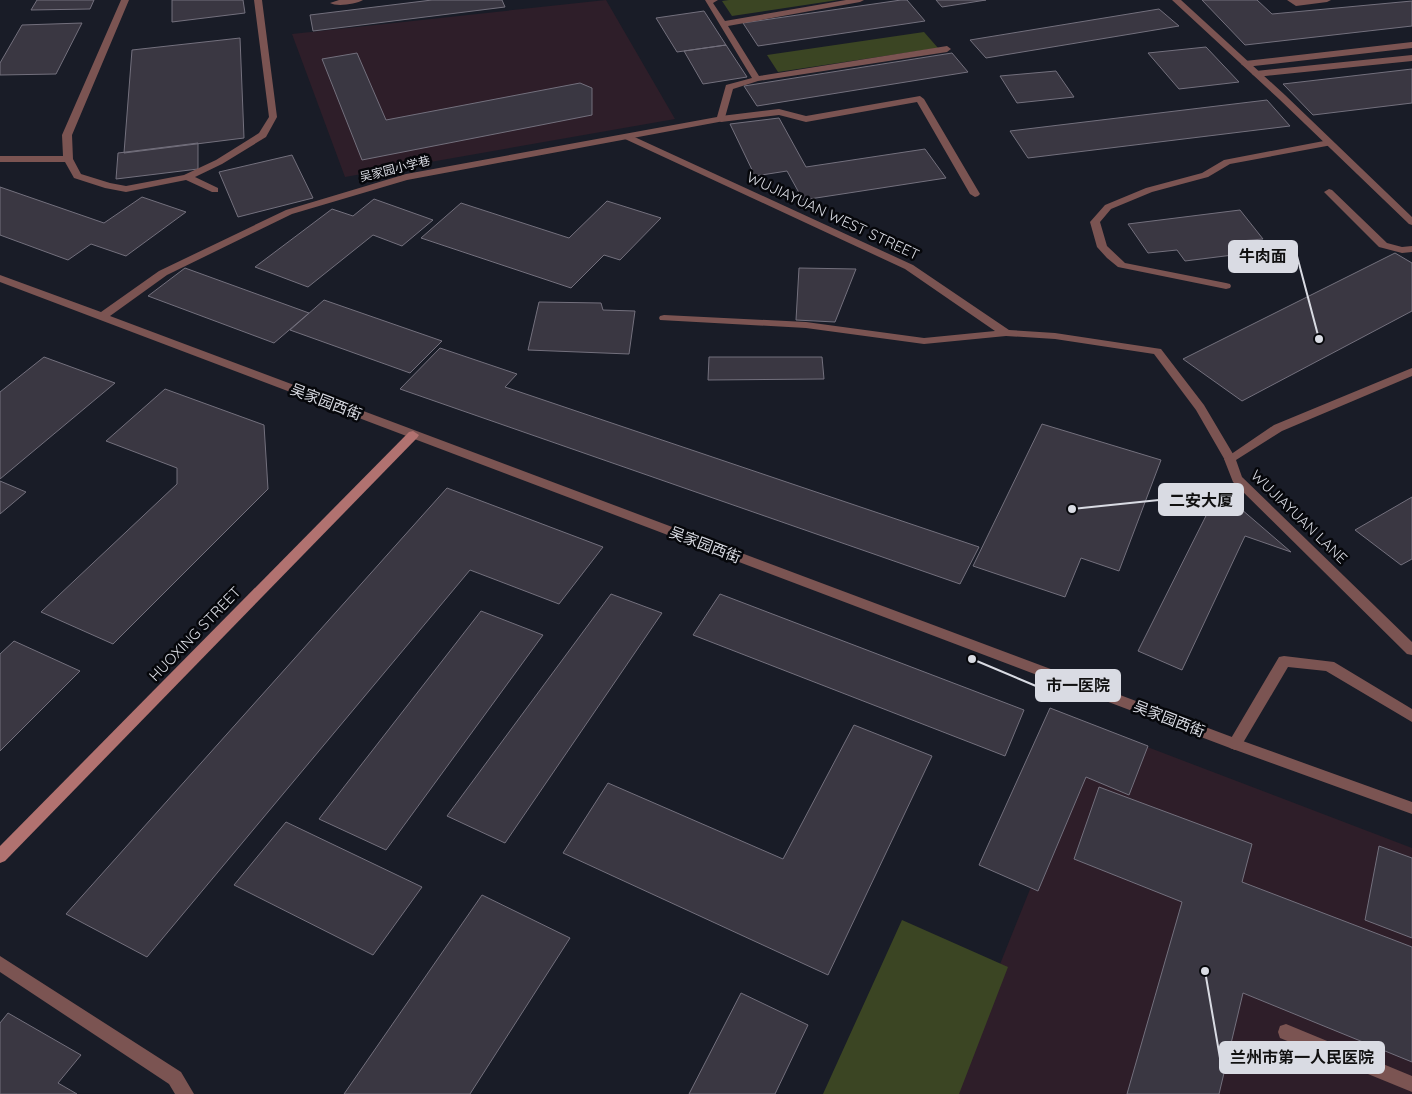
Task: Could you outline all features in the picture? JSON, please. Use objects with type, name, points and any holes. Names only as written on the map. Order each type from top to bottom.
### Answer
[{"type":"street","points":[[125,0],[67,135],[68,159],[77,176],[108,186],[126,188],[187,177],[219,162],[264,135],[273,116],[258,0]]},
{"type":"street","points":[[334,3],[360,0]]},
{"type":"street","points":[[714,0],[708,1],[757,79]]},
{"type":"street","points":[[722,24],[860,0]]},
{"type":"street","points":[[1176,0],[1412,222]]},
{"type":"street","points":[[1291,0],[1296,4],[1328,0]]},
{"type":"street","points":[[1245,64],[1412,45]]},
{"type":"street","points":[[721,119],[729,87],[757,79],[947,49]]},
{"type":"street","points":[[1256,74],[1412,58]]},
{"type":"street","name":"吴家园小学巷","points":[[102,317],[163,273],[288,212],[406,177],[721,119],[779,112],[806,119],[920,99],[976,194]]},
{"type":"street","name":"WUJIAYUAN WEST STREET","points":[[628,137],[909,267],[1006,333]]},
{"type":"street","points":[[1226,286],[1122,265],[1111,257],[1097,241],[1095,222],[1108,207],[1149,190],[1205,175],[1227,162],[1329,143]]},
{"type":"street","points":[[0,158],[68,159]]},
{"type":"street","points":[[187,177],[214,190]]},
{"type":"street","points":[[1328,192],[1383,245],[1402,250],[1412,249]]},
{"type":"street","name":"吴家园西街","points":[[0,278],[1235,744],[1412,808]]},
{"type":"street","points":[[664,318],[806,325],[924,341],[1006,333],[1054,336],[1157,351],[1200,408],[1230,459]]},
{"type":"street","name":"WUJIAYUAN LANE","points":[[1412,372],[1278,428],[1230,459],[1237,479],[1412,650]]},
{"type":"street","name":"HUOXING STREET","points":[[0,856],[413,435]]},
{"type":"street","points":[[1235,744],[1284,661],[1329,666],[1412,716]]},
{"type":"street","points":[[0,963],[175,1078],[184,1094]]},
{"type":"street","points":[[1286,1032],[1412,1084]]},
{"type":"shaded area","points":[[606,0],[675,119],[345,177],[292,34]]},
{"type":"shaded area","points":[[1095,727],[1412,848],[1412,1094],[948,1094]]},
{"type":"green space","points":[[838,0],[732,16],[722,1]]},
{"type":"green space","points":[[924,32],[938,48],[778,72],[767,55]]},
{"type":"green space","points":[[902,920],[1008,967],[959,1094],[823,1094]]},
{"type":"building","points":[[37,0],[94,0],[90,9],[31,10]]},
{"type":"building","points":[[172,0],[243,0],[245,13],[172,22]]},
{"type":"building","points":[[432,0],[502,0],[505,7],[313,31],[310,15]]},
{"type":"building","points":[[907,0],[925,21],[758,46],[743,23]]},
{"type":"building","points":[[936,0],[986,0],[942,7]]},
{"type":"building","points":[[1202,0],[1257,0],[1272,14],[1412,1],[1412,26],[1245,45]]},
{"type":"building","points":[[1159,9],[1179,26],[986,58],[970,40]]},
{"type":"building","points":[[704,11],[726,45],[677,52],[656,18]]},
{"type":"building","points":[[82,23],[56,74],[0,75],[0,63],[22,25]]},
{"type":"building","points":[[240,38],[244,138],[124,153],[132,50]]},
{"type":"building","points":[[726,45],[747,77],[703,84],[684,51]]},
{"type":"building","points":[[1206,47],[1239,82],[1179,89],[1148,53]]},
{"type":"building","points":[[357,53],[386,120],[580,83],[592,88],[592,115],[362,160],[322,59]]},
{"type":"building","points":[[952,53],[968,72],[757,106],[744,86]]},
{"type":"building","points":[[1412,69],[1412,103],[1313,115],[1283,84]]},
{"type":"building","points":[[1056,71],[1074,97],[1017,103],[1000,76]]},
{"type":"building","points":[[1267,100],[1290,126],[1028,158],[1010,131]]},
{"type":"building","points":[[779,118],[806,167],[925,149],[946,178],[803,200],[787,171],[755,176],[730,124]]},
{"type":"building","points":[[198,143],[198,169],[116,179],[118,153]]},
{"type":"building","points":[[292,155],[313,198],[238,217],[219,172]]},
{"type":"building","points":[[0,187],[104,223],[142,197],[186,212],[126,256],[91,244],[68,260],[0,235]]},
{"type":"building","points":[[374,199],[433,220],[402,246],[373,235],[308,287],[255,267],[332,209],[353,216]]},
{"type":"building","points":[[607,201],[661,218],[620,260],[604,255],[571,288],[421,238],[461,203],[569,238]]},
{"type":"building","points":[[1240,210],[1263,239],[1240,241],[1249,253],[1185,261],[1177,250],[1148,253],[1128,224]]},
{"type":"building","points":[[1395,253],[1412,263],[1412,311],[1242,401],[1183,359]]},
{"type":"building","points":[[185,268],[309,313],[274,343],[148,296]]},
{"type":"building","points":[[799,268],[856,269],[835,322],[796,320]]},
{"type":"building","points":[[324,300],[442,341],[410,373],[290,330]]},
{"type":"building","points":[[539,302],[601,303],[603,310],[635,311],[629,354],[528,350]]},
{"type":"building","points":[[440,348],[517,374],[505,387],[979,547],[960,584],[400,389]]},
{"type":"building","points":[[44,357],[115,383],[0,479],[0,392]]},
{"type":"building","points":[[709,357],[822,357],[824,379],[708,380]]},
{"type":"building","points":[[165,389],[264,425],[268,489],[113,644],[41,612],[177,484],[177,468],[106,441]]},
{"type":"building","points":[[1042,424],[1161,460],[1119,571],[1081,558],[1065,597],[973,566]]},
{"type":"building","points":[[0,481],[26,492],[0,514]]},
{"type":"building","points":[[447,488],[603,547],[559,604],[470,570],[147,957],[66,914]]},
{"type":"building","points":[[1219,490],[1291,552],[1245,536],[1182,670],[1138,651]]},
{"type":"building","points":[[1412,497],[1412,559],[1401,565],[1355,530]]},
{"type":"building","points":[[611,594],[662,613],[505,843],[447,816]]},
{"type":"building","points":[[720,594],[1024,710],[1005,756],[693,635]]},
{"type":"building","points":[[481,611],[543,635],[386,850],[319,819]]},
{"type":"building","points":[[14,641],[80,671],[0,751],[0,654]]},
{"type":"building","points":[[1050,708],[1148,746],[1129,795],[1086,777],[1038,891],[979,865]]},
{"type":"building","points":[[854,725],[932,756],[828,975],[563,853],[608,783],[783,859]]},
{"type":"building","points":[[1099,787],[1252,844],[1242,882],[1412,947],[1412,1062],[1243,993],[1219,1094],[1127,1094],[1182,902],[1074,859]]},
{"type":"building","points":[[286,822],[422,887],[373,955],[234,885]]},
{"type":"building","points":[[1379,846],[1412,858],[1412,938],[1365,920]]},
{"type":"building","points":[[482,895],[570,938],[470,1094],[344,1094]]},
{"type":"building","points":[[741,993],[808,1025],[775,1094],[689,1094]]},
{"type":"building","points":[[8,1013],[81,1055],[58,1083],[77,1094],[0,1094],[0,1023]]},
{"type":"place","name":"牛肉面","points":[[1319,339]]},
{"type":"place","name":"二安大厦","points":[[1072,509]]},
{"type":"place","name":"市一医院","points":[[972,659]]},
{"type":"place","name":"兰州市第一人民医院","points":[[1205,971]]}]
